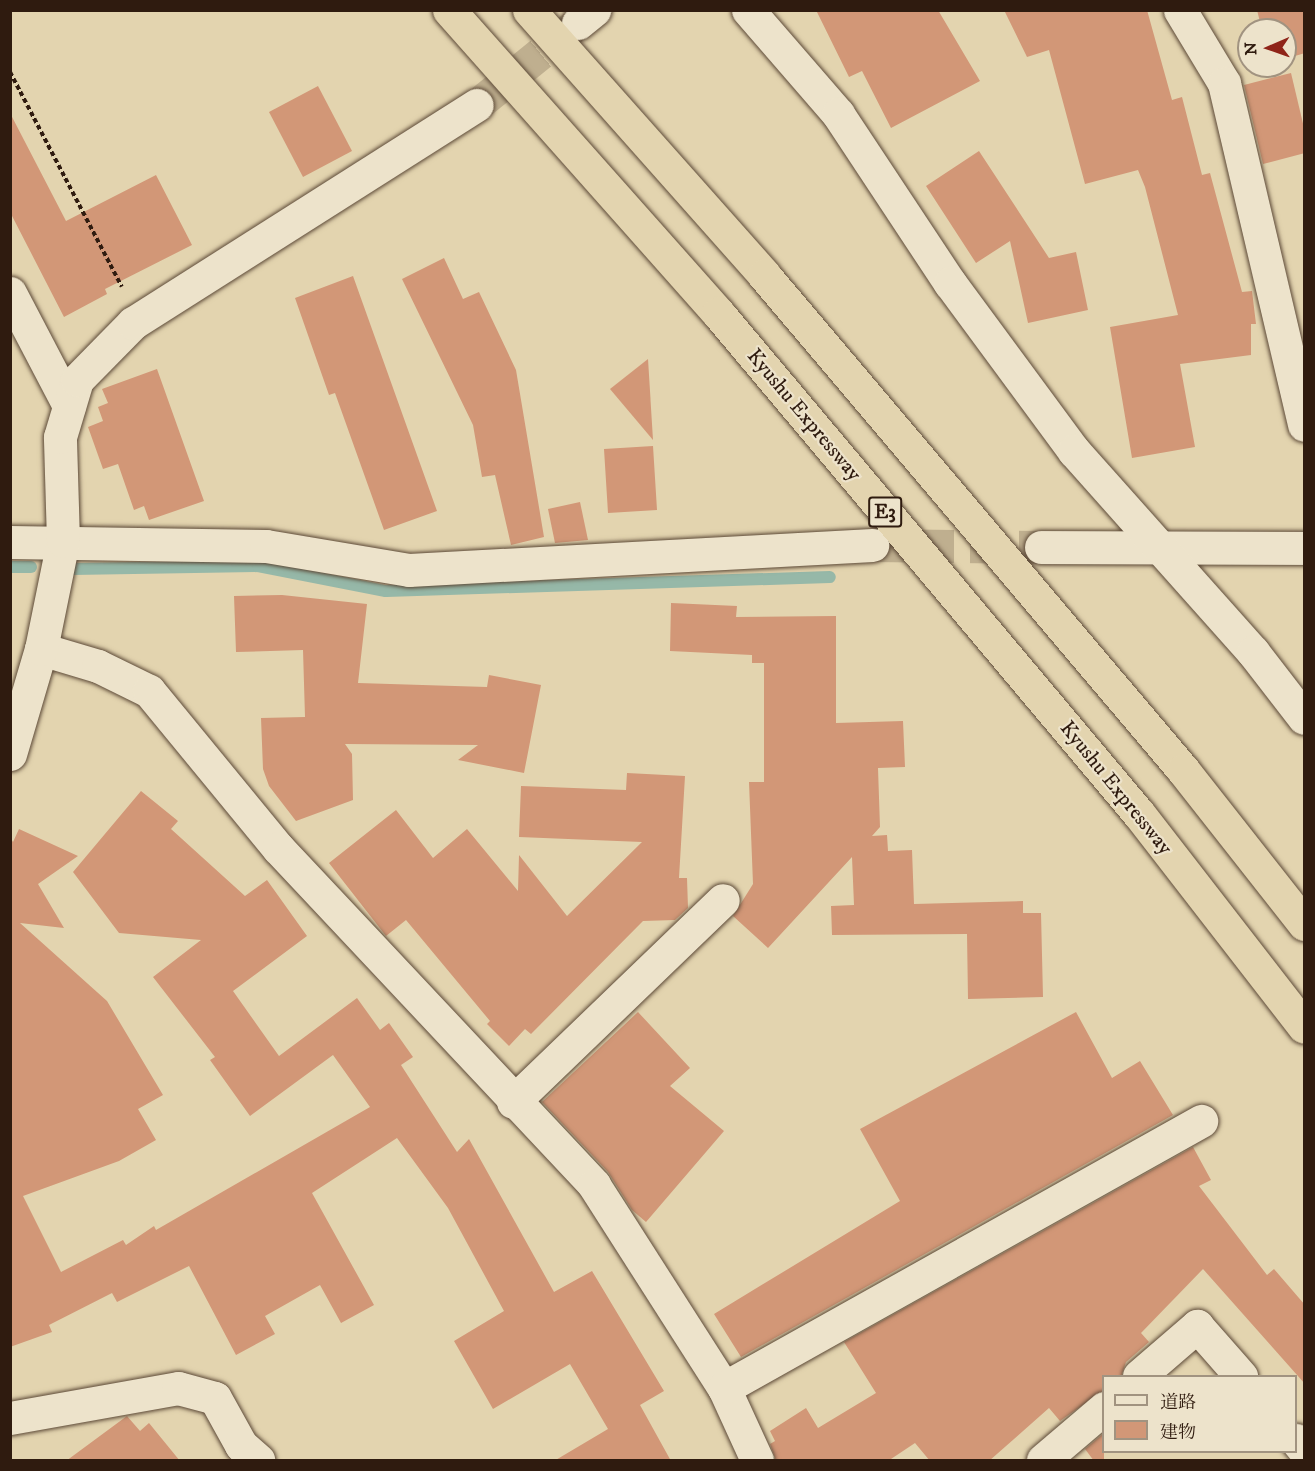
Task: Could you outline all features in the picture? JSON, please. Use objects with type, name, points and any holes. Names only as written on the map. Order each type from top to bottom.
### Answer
[{"type":"highway","name":"Kyushu Expressway","points":[[449,10],[726,322],[1139,814],[1305,1027]]},
{"type":"highway","points":[[529,10],[780,293],[1183,770],[1305,924]]},
{"type":"street","points":[[748,10],[838,114],[950,283],[1074,451],[1159,546],[1305,718]]},
{"type":"street","points":[[1180,10],[1224,83],[1305,425]]},
{"type":"street","points":[[10,754],[41,649],[63,541],[60,437],[77,380],[139,320],[477,105]]},
{"type":"street","points":[[10,293],[69,406]]},
{"type":"street","points":[[10,542],[63,541],[266,546],[409,570],[872,545]]},
{"type":"street","points":[[1041,547],[1305,548]]},
{"type":"street","points":[[41,649],[98,666],[149,691],[278,848],[513,1102],[594,1185],[724,1388],[757,1461]]},
{"type":"street","points":[[513,1102],[723,900]]},
{"type":"street","points":[[724,1388],[1201,1122]]},
{"type":"street","points":[[1141,1375],[1197,1326],[1239,1375]]},
{"type":"street","points":[[10,1418],[178,1388],[215,1398],[241,1456]]},
{"type":"street","points":[[1043,1461],[1102,1409]]},
{"type":"path","points":[[10,72],[139,320]]},
{"type":"building","points":[[816,10],[938,10],[980,81],[891,128],[862,71],[849,77]]},
{"type":"building","points":[[1004,10],[1147,10],[1172,100],[1182,97],[1202,175],[1210,173],[1242,292],[1252,291],[1256,324],[1251,324],[1251,355],[1180,364],[1195,447],[1132,458],[1110,327],[1178,315],[1145,187],[1138,170],[1085,184],[1049,50],[1027,57]]},
{"type":"building","points":[[1257,10],[1305,10],[1305,53],[1297,55],[1297,18],[1259,18]]},
{"type":"building","points":[[1271,78],[1292,78],[1305,132],[1305,153],[1263,164],[1244,85]]},
{"type":"building","points":[[318,86],[352,151],[303,177],[269,112]]},
{"type":"building","points":[[10,113],[66,221],[156,175],[192,245],[105,289],[107,294],[64,317],[10,212]]},
{"type":"building","points":[[979,151],[1049,258],[1076,252],[1088,310],[1028,323],[1010,241],[976,263],[926,186]]},
{"type":"building","points":[[444,258],[463,299],[479,292],[516,370],[544,537],[511,545],[495,475],[482,477],[473,425],[402,279]]},
{"type":"building","points":[[353,276],[437,511],[384,530],[335,393],[329,395],[295,298]]},
{"type":"building","points":[[648,359],[653,440],[610,389]]},
{"type":"building","points":[[157,369],[204,501],[149,520],[144,506],[134,510],[118,464],[103,469],[88,427],[103,421],[98,407],[108,403],[102,389]]},
{"type":"building","points":[[653,446],[657,510],[608,513],[604,449]]},
{"type":"building","points":[[580,502],[588,540],[555,543],[548,509]]},
{"type":"building","points":[[282,595],[367,604],[358,683],[487,687],[489,675],[541,685],[524,773],[458,760],[478,745],[345,744],[352,754],[353,800],[296,821],[269,786],[263,769],[261,718],[305,717],[303,650],[236,652],[234,596]]},
{"type":"building","points":[[671,603],[737,606],[736,617],[836,616],[836,723],[903,721],[905,767],[878,768],[880,827],[872,836],[887,835],[888,851],[912,850],[914,904],[1023,901],[1023,913],[1041,913],[1043,997],[968,999],[967,934],[832,935],[831,906],[854,905],[852,857],[768,948],[733,916],[753,884],[749,782],[764,782],[764,663],[752,663],[752,655],[670,651]]},
{"type":"building","points":[[627,773],[685,776],[679,878],[687,878],[688,908],[675,920],[643,921],[531,1034],[525,1029],[509,1046],[487,1024],[490,1021],[406,920],[386,936],[329,863],[396,810],[433,858],[467,829],[518,891],[519,855],[567,916],[642,842],[519,837],[521,786],[626,790]]},
{"type":"building","points":[[141,791],[178,821],[171,829],[245,896],[267,880],[307,936],[233,991],[279,1056],[357,998],[380,1030],[389,1023],[413,1057],[401,1065],[457,1152],[469,1139],[554,1292],[592,1271],[664,1391],[640,1405],[671,1461],[554,1461],[608,1429],[570,1364],[493,1409],[454,1341],[504,1311],[448,1208],[397,1138],[312,1193],[374,1305],[341,1323],[320,1285],[265,1316],[275,1334],[236,1355],[189,1266],[117,1302],[112,1293],[49,1325],[52,1332],[10,1347],[10,837],[13,842],[19,829],[78,856],[38,884],[64,928],[20,923],[107,1001],[163,1095],[138,1109],[156,1140],[119,1161],[23,1196],[61,1272],[123,1240],[126,1245],[154,1226],[156,1230],[370,1107],[333,1055],[250,1116],[210,1060],[215,1057],[153,977],[201,940],[119,933],[73,872]]},
{"type":"building","points":[[638,1012],[690,1068],[670,1086],[724,1131],[646,1222],[632,1210],[608,1172],[542,1102]]},
{"type":"building","points":[[1076,1012],[1112,1078],[1140,1061],[1173,1115],[741,1357],[714,1314],[900,1201],[860,1129]]},
{"type":"building","points":[[1193,1147],[1211,1180],[1199,1186],[1267,1275],[1274,1269],[1305,1305],[1305,1384],[1203,1269],[1141,1333],[1149,1342],[1126,1362],[1122,1375],[1102,1375],[1102,1391],[1060,1421],[1049,1408],[989,1461],[930,1461],[915,1443],[888,1461],[776,1461],[770,1444],[775,1441],[770,1431],[806,1408],[818,1428],[876,1393],[844,1342]]},
{"type":"building","points":[[127,1416],[140,1431],[149,1423],[180,1461],[66,1461]]},
{"type":"building","points":[[1102,1435],[1104,1461],[1094,1461],[1085,1449]]},
{"type":"waterway","points":[[72,569],[258,566],[386,591],[830,577]]},
{"type":"waterway","points":[[10,567],[31,567]]},
{"type":"tunnel","points":[[477,105],[578,23]]},
{"type":"tunnel","points":[[872,545],[1041,547]]}]
